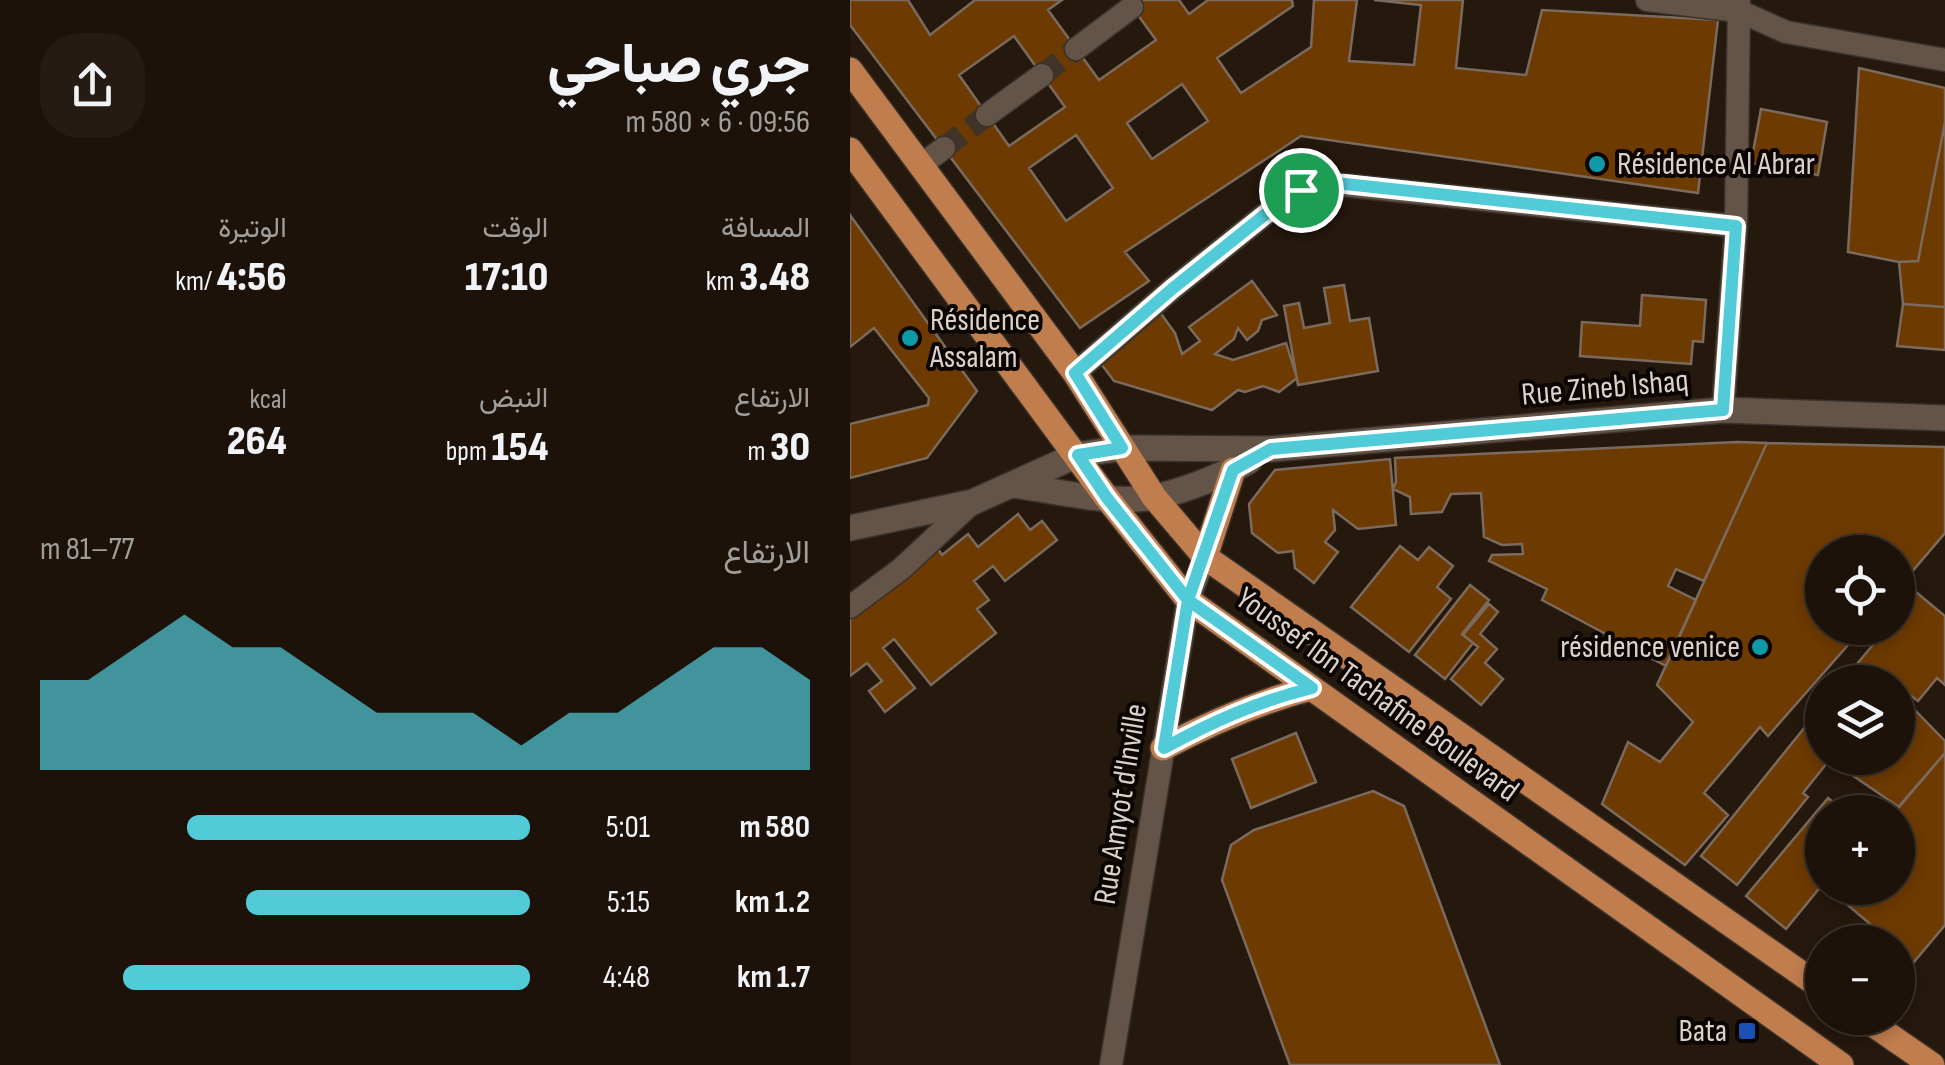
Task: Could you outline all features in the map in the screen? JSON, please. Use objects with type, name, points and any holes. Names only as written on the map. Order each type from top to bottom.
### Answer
[{"type":"main road","name":"Youssef Ibn Tachafine Boulevard","points":[[850,70],[1075,373],[1154,497],[1206,556],[1805,976]]},
{"type":"main road","name":"Youssef Ibn Tachafine Boulevard","points":[[850,150],[1107,498],[1188,600],[1841,1065]]},
{"type":"main road","points":[[1206,556],[1233,470]]},
{"type":"main road","points":[[1164,748],[1218,718],[1258,702],[1312,688]]},
{"type":"main road","points":[[1889,1035],[1932,1065]]},
{"type":"street","points":[[1647,0],[1739,6],[1786,32],[1945,60]]},
{"type":"street","points":[[1723,410],[1736,226],[1739,6]]},
{"type":"street","points":[[1076,49],[1132,7]]},
{"type":"street","points":[[988,115],[1042,75]]},
{"type":"street","points":[[921,166],[944,148]]},
{"type":"street","points":[[1075,373],[1282,201],[1324,183],[1736,226]]},
{"type":"street","name":"Rue Zineb Ishaq","points":[[850,528],[973,502],[1078,455],[1122,448],[1271,449],[1723,410],[1945,418]]},
{"type":"street","name":"Rue Zineb Ishaq","points":[[1013,485],[1107,498],[1154,497],[1233,470],[1271,449]]},
{"type":"street","points":[[850,606],[901,569],[973,502]]},
{"type":"street","name":"Rue Amyot d'Inville","points":[[1111,1065],[1188,600],[1206,556]]},
{"type":"building","name":"Résidence Al Abrar","points":[[850,0],[908,0],[930,35],[975,0],[1062,0],[1048,10],[1099,80],[1156,40],[1127,0],[1179,0],[1189,14],[1208,0],[1292,0],[1293,6],[1217,58],[1241,93],[1311,47],[1314,0],[1357,0],[1349,61],[1414,65],[1421,5],[1374,0],[1463,0],[1456,68],[1526,75],[1542,10],[1718,20],[1698,193],[1301,136],[1125,252],[1149,281],[1080,328],[850,25]],"holes":[[[1014,36],[1065,107],[1009,146],[959,75]],[[1182,84],[1208,121],[1152,159],[1127,123]],[[1076,135],[1113,188],[1066,221],[1029,168]]]},
{"type":"building","points":[[1859,68],[1945,88],[1945,122],[1918,261],[1899,262],[1848,252]]},
{"type":"building","points":[[1761,109],[1827,122],[1818,175],[1751,163]]},
{"type":"building","points":[[1945,122],[1945,307],[1903,304],[1899,262],[1918,261]]},
{"type":"building","name":"Résidence Assalam","points":[[850,215],[977,391],[927,458],[850,478],[850,424],[928,405],[929,398],[874,328],[850,347]]},
{"type":"building","points":[[1252,281],[1277,315],[1262,320],[1258,331],[1247,340],[1238,328],[1234,339],[1215,354],[1233,360],[1286,343],[1297,378],[1279,392],[1263,386],[1245,392],[1238,390],[1212,410],[1114,381],[1096,357],[1159,311],[1175,333],[1182,354],[1200,341],[1189,327]]},
{"type":"building","points":[[1344,285],[1350,321],[1369,318],[1378,371],[1298,385],[1284,306],[1299,303],[1304,328],[1330,323],[1324,288]]},
{"type":"building","points":[[1642,295],[1706,300],[1703,342],[1693,341],[1691,364],[1580,356],[1582,322],[1640,326]]},
{"type":"building","points":[[1903,304],[1945,307],[1945,350],[1897,346]]},
{"type":"building","points":[[1767,443],[1704,581],[1676,569],[1668,586],[1696,600],[1666,666],[1542,600],[1547,589],[1489,561],[1492,555],[1523,554],[1522,544],[1502,545],[1484,537],[1481,493],[1451,494],[1442,512],[1411,514],[1410,497],[1393,489],[1395,458]]},
{"type":"building","name":"résidence venice","points":[[1767,443],[1945,447],[1945,533],[1915,568],[1915,535],[1805,535],[1805,645],[1848,645],[1830,665],[1805,665],[1805,694],[1768,736],[1760,727],[1704,793],[1728,815],[1685,865],[1602,804],[1628,742],[1660,762],[1693,722],[1657,685]]},
{"type":"building","points":[[1390,459],[1396,525],[1358,529],[1333,510],[1335,530],[1325,542],[1338,552],[1314,583],[1295,568],[1293,551],[1278,553],[1252,533],[1249,504],[1275,470]]},
{"type":"building","points":[[1018,514],[1030,530],[1042,521],[1057,540],[1005,581],[993,566],[974,581],[989,600],[977,609],[996,633],[931,685],[894,639],[883,648],[915,688],[885,712],[869,691],[882,681],[867,663],[850,676],[850,619],[938,549],[942,555],[968,534],[978,547]]},
{"type":"building","points":[[1400,546],[1418,560],[1429,547],[1453,566],[1437,587],[1451,599],[1409,652],[1351,607]]},
{"type":"building","points":[[1470,585],[1489,600],[1462,634],[1473,643],[1445,679],[1415,655]]},
{"type":"building","points":[[1915,593],[1945,616],[1945,685],[1937,678],[1918,701],[1915,665],[1856,665],[1873,645],[1915,645]]},
{"type":"building","points":[[1489,604],[1498,612],[1480,634],[1497,649],[1485,663],[1503,679],[1481,705],[1451,679],[1478,647],[1463,635]]},
{"type":"building","points":[[1915,710],[1945,741],[1945,753],[1909,795],[1881,795],[1852,775],[1915,775]]},
{"type":"building","points":[[1805,727],[1805,775],[1817,775],[1803,793],[1805,801],[1737,885],[1701,856]]},
{"type":"building","points":[[1296,733],[1316,782],[1251,808],[1232,759]]},
{"type":"building","points":[[1945,753],[1945,925],[1915,961],[1915,925],[1871,925],[1848,905],[1915,905],[1915,795],[1909,795]]},
{"type":"building","points":[[1373,791],[1404,806],[1500,1065],[1290,1065],[1222,880],[1231,845],[1254,830]]},
{"type":"building","points":[[1805,825],[1806,905],[1786,929],[1746,896]]},
{"type":"tunnel","points":[[1042,75],[1076,49]]},
{"type":"tunnel","points":[[944,148],[987,115]]},
{"type":"place","name":"Résidence Al Abrar","points":[[1597,164]]},
{"type":"place","name":"Résidence Assalam","points":[[910,338]]},
{"type":"place","name":"résidence venice","points":[[1760,647]]},
{"type":"place","name":"Bata","points":[[1747,1031]]},
{"type":"route","points":[[1301,190],[1172,289],[1075,373],[1122,448],[1078,455],[1107,498],[1188,600],[1312,688],[1258,702],[1218,718],[1164,748],[1188,600],[1233,470],[1271,449],[1723,410],[1736,226],[1345,184],[1324,183],[1301,190]]}]
